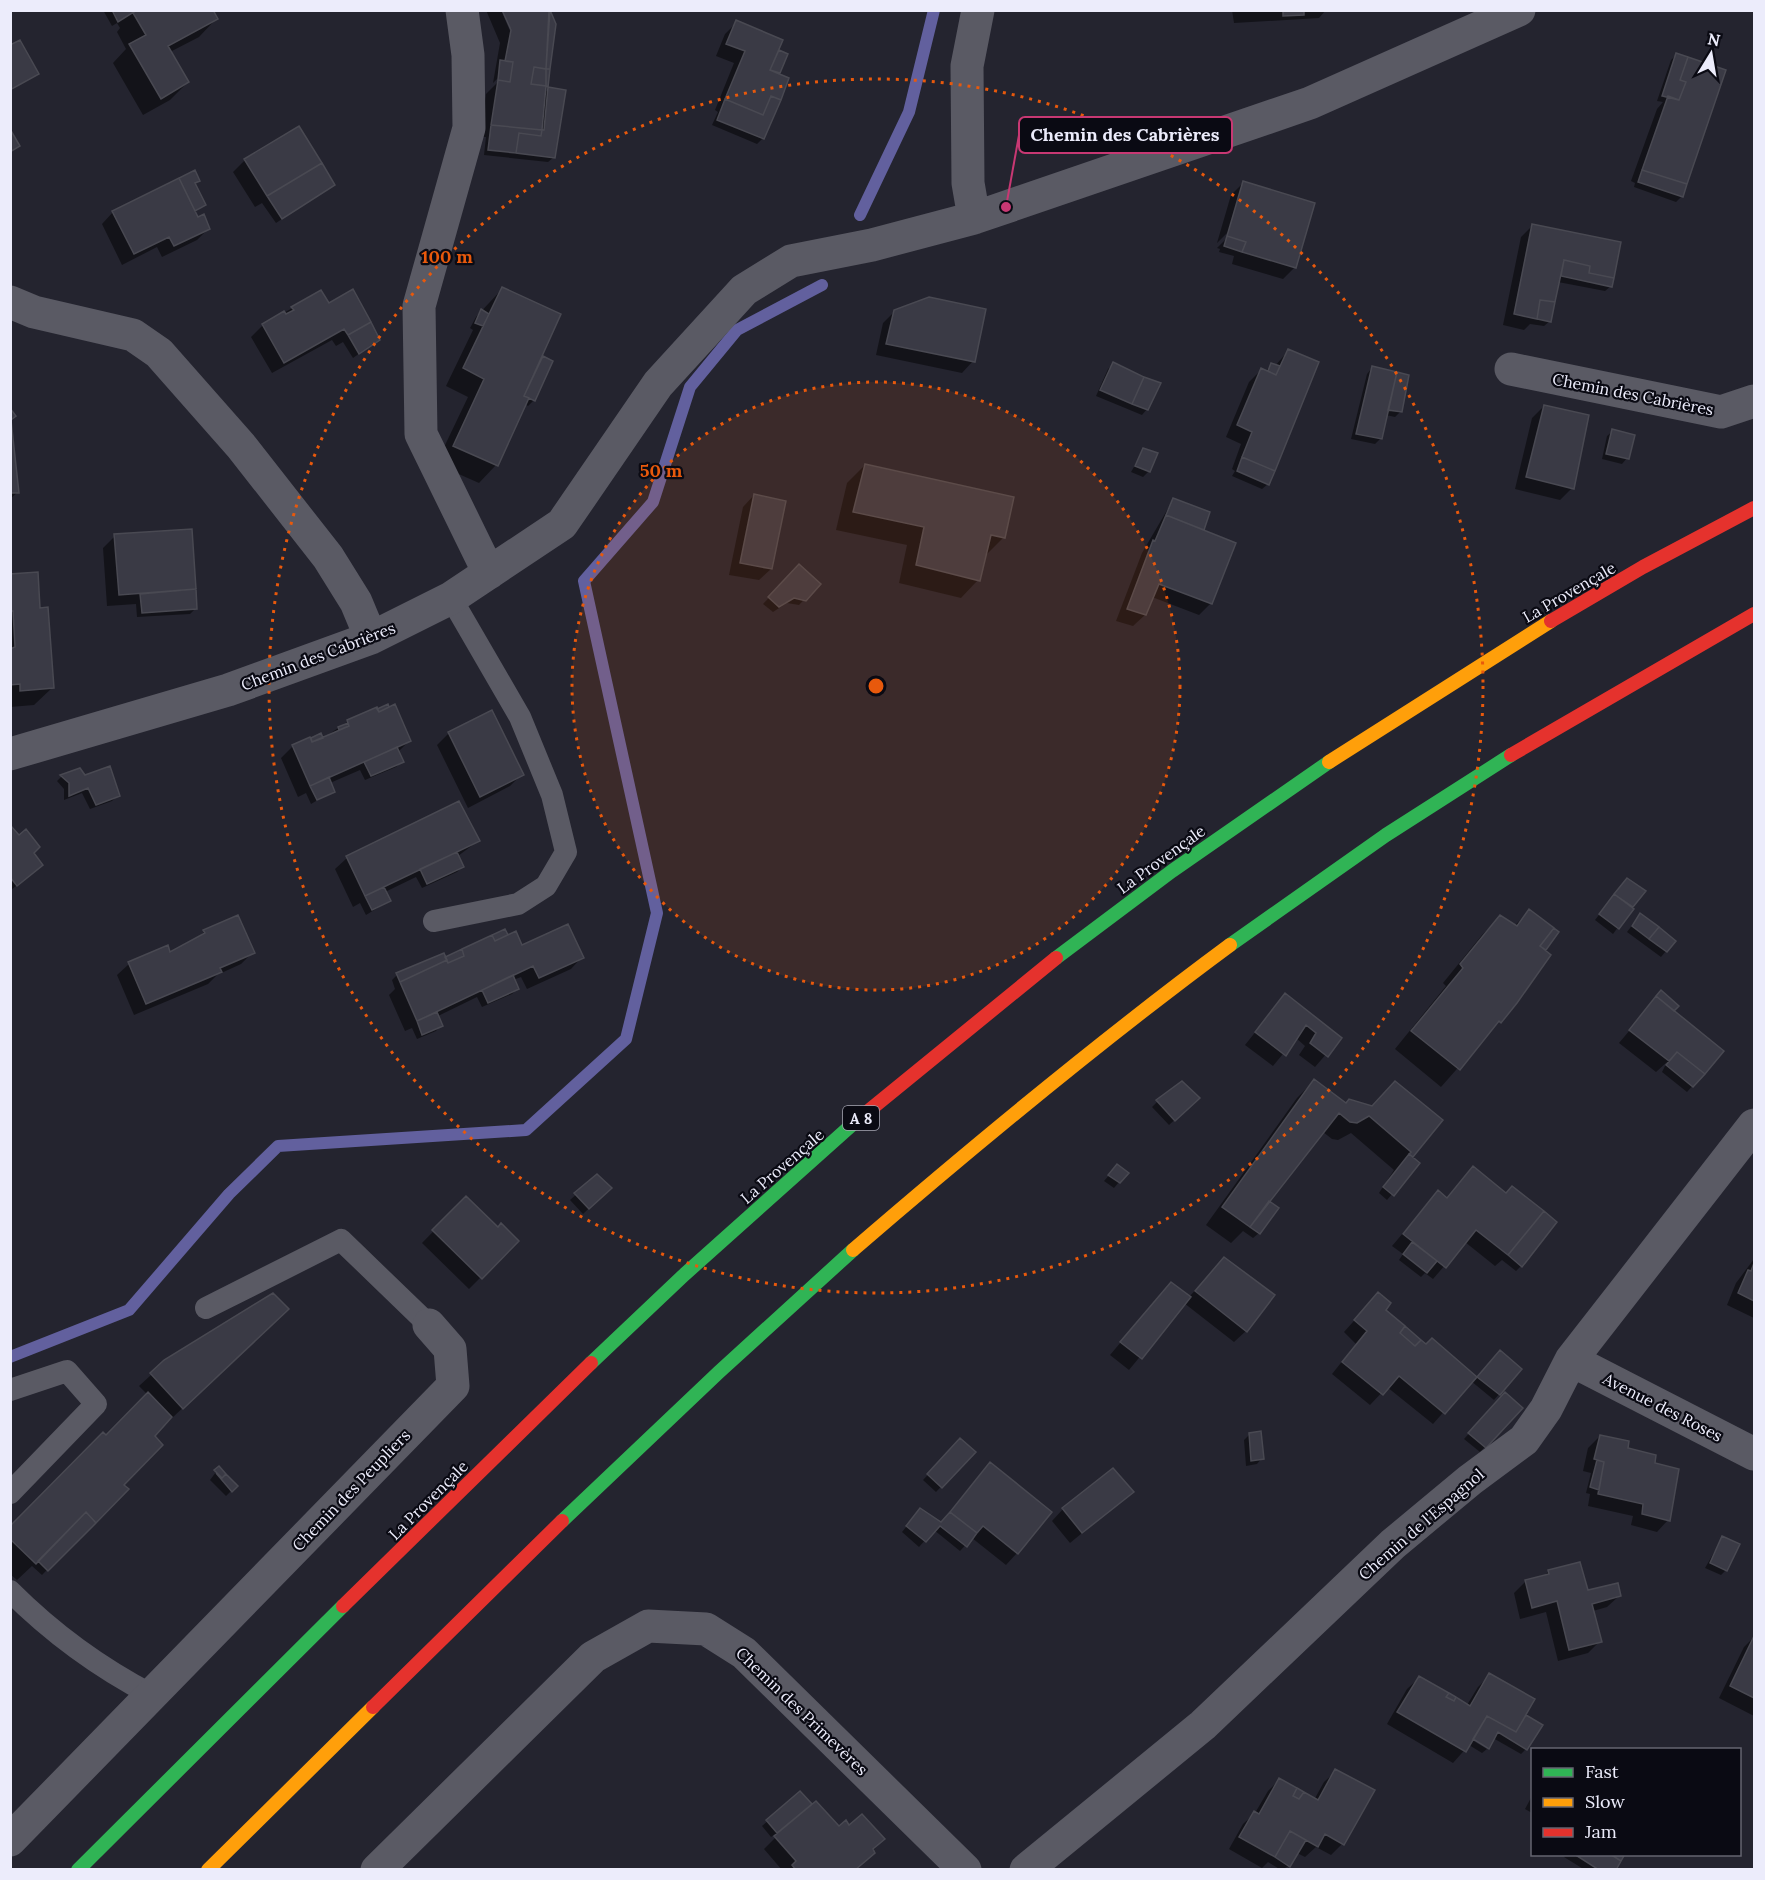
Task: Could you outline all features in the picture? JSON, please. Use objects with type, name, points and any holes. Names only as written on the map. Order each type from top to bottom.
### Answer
[{"type":"highway","name":"La Provençale","points":[[78,1869],[530,1422],[720,1242],[898,1085],[1063,952],[1210,843],[1372,731],[1574,606],[1755,508]]},
{"type":"highway","points":[[208,1869],[604,1479],[797,1300],[989,1134],[1132,1018],[1268,915],[1462,787],[1620,688],[1755,614]]},
{"type":"street","points":[[462,10],[468,55],[469,128],[419,306],[421,434],[489,573]]},
{"type":"street","points":[[974,218],[968,183],[967,66],[978,10]]},
{"type":"street","name":"Chemin des Cabrières","points":[[10,754],[228,690],[371,638],[451,598],[562,525],[658,384],[744,290],[791,261],[872,245],[974,218],[1310,103],[1518,10]]},
{"type":"street","points":[[10,302],[34,312],[133,335],[159,353],[241,446],[327,556],[356,602],[371,638]]},
{"type":"street","name":"Chemin des Cabrières","points":[[1511,369],[1720,412],[1755,401]]},
{"type":"street","name":"Chemin de l'Espagnol","points":[[1026,1869],[1203,1725],[1393,1544],[1470,1480],[1524,1440],[1546,1408],[1571,1360],[1755,1125]]},
{"type":"street","name":"Chemin des Peupliers","points":[[10,1840],[453,1386],[450,1349],[429,1325]]},
{"type":"street","name":"Avenue des Roses","points":[[1571,1360],[1755,1454]]},
{"type":"street","name":"Chemin des Primevères","points":[[377,1869],[593,1657],[648,1626],[706,1629],[744,1653],[965,1869]]},
{"type":"lane","points":[[434,921],[518,904],[546,886],[566,852],[552,795],[520,717],[451,598]]},
{"type":"lane","name":"Chemin des Peupliers","points":[[206,1308],[342,1240],[429,1325]]},
{"type":"lane","points":[[10,1390],[67,1371],[96,1404],[10,1492]]},
{"type":"lane","points":[[10,1591],[40,1620],[106,1669],[152,1695]]},
{"type":"building","points":[[112,10],[137,10],[118,22]]},
{"type":"building","points":[[137,10],[213,10],[218,19],[168,46],[189,82],[161,99],[129,44],[146,35],[133,13]]},
{"type":"building","points":[[502,10],[549,10],[546,69],[534,67],[531,84],[546,86],[542,130],[491,125],[498,80],[510,82],[513,62],[505,61],[511,30]]},
{"type":"building","points":[[550,10],[556,24],[550,69],[546,69]]},
{"type":"building","points":[[1283,10],[1304,10],[1304,15],[1283,16]]},
{"type":"building","points":[[736,20],[783,40],[770,70],[789,78],[781,100],[771,96],[763,115],[725,99],[745,51],[726,44]]},
{"type":"building","points":[[20,40],[39,74],[10,90],[10,45]]},
{"type":"building","points":[[779,50],[788,54],[780,73],[770,70]]},
{"type":"building","points":[[1676,53],[1688,57],[1680,80],[1686,82],[1679,100],[1662,96]]},
{"type":"building","points":[[1688,57],[1726,70],[1687,184],[1642,170],[1668,96],[1679,100],[1686,82],[1680,80]]},
{"type":"building","points":[[500,60],[513,62],[510,82],[498,80]]},
{"type":"building","points":[[534,67],[546,69],[546,86],[531,84]]},
{"type":"building","points":[[546,69],[550,69],[548,87],[546,86]]},
{"type":"building","points":[[548,87],[566,90],[555,158],[516,153],[519,133],[541,136],[544,130]]},
{"type":"building","points":[[771,96],[781,100],[764,139],[717,120],[725,99],[763,115]]},
{"type":"building","points":[[491,125],[542,130],[541,136],[519,133],[516,153],[488,150]]},
{"type":"building","points":[[299,126],[322,163],[267,196],[244,159]]},
{"type":"building","points":[[10,129],[20,146],[10,152]]},
{"type":"building","points":[[322,163],[335,185],[282,219],[267,196]]},
{"type":"building","points":[[195,170],[200,181],[195,183],[206,205],[195,211],[179,178]]},
{"type":"building","points":[[1642,170],[1687,184],[1683,197],[1638,182]]},
{"type":"building","points":[[179,178],[198,217],[204,214],[210,229],[174,246],[169,237],[134,254],[112,211]]},
{"type":"building","points":[[1243,181],[1315,203],[1296,268],[1242,252],[1246,242],[1227,236]]},
{"type":"building","points":[[1532,224],[1621,242],[1614,278],[1589,273],[1590,266],[1564,260],[1555,302],[1540,300],[1537,319],[1514,314]]},
{"type":"building","points":[[1227,236],[1246,242],[1242,252],[1224,246]]},
{"type":"building","points":[[1564,260],[1590,266],[1589,273],[1614,278],[1612,287],[1561,276]]},
{"type":"building","points":[[502,287],[561,314],[524,396],[529,398],[498,466],[453,446],[484,379],[463,368]]},
{"type":"building","points":[[353,289],[371,322],[348,335],[344,329],[284,363],[262,324],[284,311],[286,314],[294,310],[291,307],[321,290],[329,303]]},
{"type":"building","points":[[929,297],[986,309],[975,362],[886,344],[894,310]]},
{"type":"building","points":[[1540,300],[1555,302],[1551,322],[1537,319]]},
{"type":"building","points":[[481,309],[489,314],[483,326],[475,323]]},
{"type":"building","points":[[371,322],[380,340],[359,354],[348,335]]},
{"type":"building","points":[[1288,349],[1319,362],[1275,471],[1242,457],[1252,432],[1237,425],[1261,368],[1276,375]]},
{"type":"building","points":[[543,356],[553,361],[535,401],[524,396]]},
{"type":"building","points":[[1113,362],[1144,377],[1132,404],[1100,390]]},
{"type":"building","points":[[1271,363],[1280,366],[1276,375],[1268,371]]},
{"type":"building","points":[[1372,366],[1397,372],[1382,439],[1356,434]]},
{"type":"building","points":[[1397,372],[1409,375],[1402,412],[1388,410]]},
{"type":"building","points":[[1144,377],[1161,383],[1148,410],[1132,404]]},
{"type":"building","points":[[1544,405],[1589,415],[1574,489],[1526,477]]},
{"type":"building","points":[[10,408],[16,416],[11,420],[19,493],[10,493]]},
{"type":"building","points":[[1612,429],[1635,435],[1629,459],[1606,454]]},
{"type":"building","points":[[1143,448],[1158,453],[1150,472],[1135,466]]},
{"type":"building","points":[[1242,457],[1275,471],[1269,485],[1237,471]]},
{"type":"building","points":[[865,464],[1014,497],[1005,538],[991,535],[980,581],[916,565],[924,527],[853,512]]},
{"type":"building","points":[[754,494],[786,501],[772,569],[740,563]]},
{"type":"building","points":[[1173,498],[1210,512],[1204,530],[1166,515]]},
{"type":"building","points":[[1166,515],[1236,543],[1212,604],[1159,584],[1146,615],[1127,609],[1153,540],[1155,541]]},
{"type":"building","points":[[192,529],[196,589],[119,595],[114,534]]},
{"type":"building","points":[[799,564],[821,584],[806,601],[794,598],[779,607],[768,597]]},
{"type":"building","points":[[38,572],[40,608],[48,607],[54,688],[20,691],[20,684],[10,685],[10,649],[15,647],[13,611],[10,611],[10,574]]},
{"type":"building","points":[[196,589],[197,609],[142,613],[140,594]]},
{"type":"building","points":[[388,704],[389,707],[379,712],[377,709]]},
{"type":"building","points":[[395,704],[411,741],[310,786],[292,745],[310,737],[312,742],[349,726],[347,720],[377,707],[379,712]]},
{"type":"building","points":[[492,710],[524,775],[480,797],[448,732]]},
{"type":"building","points":[[348,723],[349,726],[339,730],[338,727]]},
{"type":"building","points":[[321,733],[323,738],[312,742],[311,738]]},
{"type":"building","points":[[397,747],[404,762],[371,776],[364,762]]},
{"type":"building","points":[[110,766],[120,796],[96,805],[88,788],[69,796],[69,783],[60,775],[80,768],[85,775]]},
{"type":"building","points":[[329,777],[335,792],[317,800],[310,786]]},
{"type":"building","points":[[459,801],[480,841],[365,896],[346,856]]},
{"type":"building","points":[[11,826],[19,835],[26,829],[40,847],[34,853],[43,865],[17,886],[10,877]]},
{"type":"building","points":[[457,852],[464,867],[427,884],[420,869]]},
{"type":"building","points":[[1627,878],[1646,891],[1633,907],[1614,894]]},
{"type":"building","points":[[384,887],[391,901],[372,910],[365,896]]},
{"type":"building","points":[[1614,894],[1634,909],[1619,929],[1599,914]]},
{"type":"building","points":[[1529,909],[1554,928],[1540,946],[1551,955],[1517,1003],[1501,1023],[1499,1021],[1460,1070],[1411,1031],[1463,968],[1460,964],[1500,915],[1517,926]]},
{"type":"building","points":[[1640,913],[1659,927],[1649,939],[1632,926]]},
{"type":"building","points":[[238,915],[255,953],[220,968],[222,972],[146,1004],[128,962],[168,945],[170,952],[205,933],[203,930]]},
{"type":"building","points":[[568,924],[584,958],[539,978],[533,966],[417,1021],[400,982],[447,960],[448,963],[464,956],[462,949],[492,935],[495,941],[516,931],[522,945]]},
{"type":"building","points":[[1659,927],[1676,941],[1667,952],[1649,939]]},
{"type":"building","points":[[1554,928],[1559,932],[1546,950],[1540,946]]},
{"type":"building","points":[[505,929],[508,935],[495,941],[492,935]]},
{"type":"building","points":[[462,949],[464,956],[448,963],[445,957]]},
{"type":"building","points":[[444,953],[447,960],[400,982],[396,973]]},
{"type":"building","points":[[513,975],[519,989],[488,1003],[482,990]]},
{"type":"building","points":[[1661,990],[1679,1006],[1674,1011],[1656,996]]},
{"type":"building","points":[[1285,993],[1342,1038],[1328,1057],[1310,1043],[1316,1033],[1306,1025],[1286,1056],[1255,1032]]},
{"type":"building","points":[[1656,996],[1724,1051],[1705,1074],[1677,1052],[1669,1061],[1629,1030]]},
{"type":"building","points":[[437,1012],[443,1026],[422,1035],[417,1021]]},
{"type":"building","points":[[1677,1052],[1705,1074],[1693,1087],[1666,1065]]},
{"type":"building","points":[[1314,1079],[1346,1103],[1349,1099],[1372,1106],[1395,1081],[1443,1120],[1413,1157],[1409,1154],[1411,1152],[1369,1116],[1357,1123],[1350,1122],[1339,1113],[1250,1227],[1222,1207]]},
{"type":"building","points":[[1182,1081],[1200,1098],[1175,1121],[1156,1100]]},
{"type":"building","points":[[1409,1154],[1420,1163],[1394,1196],[1383,1187]]},
{"type":"building","points":[[1117,1164],[1129,1173],[1120,1183],[1108,1175]]},
{"type":"building","points":[[1473,1166],[1506,1193],[1512,1186],[1544,1211],[1508,1255],[1476,1230],[1446,1268],[1403,1234],[1438,1190],[1447,1198]]},
{"type":"building","points":[[597,1174],[612,1188],[589,1209],[574,1193]]},
{"type":"building","points":[[466,1196],[498,1227],[501,1223],[519,1241],[482,1279],[432,1230]]},
{"type":"building","points":[[1269,1201],[1279,1208],[1260,1234],[1250,1227]]},
{"type":"building","points":[[1544,1211],[1557,1222],[1522,1267],[1508,1255]]},
{"type":"building","points":[[1412,1242],[1437,1261],[1427,1273],[1403,1254]]},
{"type":"building","points":[[1224,1257],[1275,1295],[1247,1332],[1195,1291]]},
{"type":"building","points":[[1754,1263],[1754,1301],[1738,1293],[1748,1270],[1751,1271]]},
{"type":"building","points":[[1171,1282],[1191,1297],[1142,1359],[1120,1342]]},
{"type":"building","points":[[1378,1292],[1391,1303],[1386,1310],[1405,1326],[1400,1333],[1415,1346],[1421,1340],[1426,1344],[1432,1338],[1477,1377],[1445,1414],[1399,1376],[1383,1395],[1342,1362],[1367,1331],[1354,1320]]},
{"type":"building","points":[[273,1293],[289,1309],[183,1409],[150,1373],[164,1360]]},
{"type":"building","points":[[1405,1326],[1421,1340],[1415,1346],[1400,1333]]},
{"type":"building","points":[[1500,1350],[1522,1369],[1500,1395],[1477,1377]]},
{"type":"building","points":[[148,1392],[172,1417],[155,1436],[163,1445],[124,1485],[129,1489],[96,1523],[86,1512],[36,1564],[10,1539],[10,1526],[103,1432],[106,1435]]},
{"type":"building","points":[[1505,1392],[1523,1408],[1486,1448],[1468,1433]]},
{"type":"building","points":[[1261,1431],[1264,1459],[1251,1461],[1249,1433]]},
{"type":"building","points":[[1600,1435],[1629,1441],[1628,1448],[1656,1455],[1655,1463],[1679,1469],[1670,1521],[1642,1514],[1643,1504],[1598,1494],[1604,1462],[1594,1459]]},
{"type":"building","points":[[960,1438],[976,1452],[942,1488],[927,1474]]},
{"type":"building","points":[[1597,1460],[1604,1462],[1599,1490],[1590,1487]]},
{"type":"building","points":[[990,1462],[1052,1512],[1018,1554],[983,1526],[977,1533],[950,1512]]},
{"type":"building","points":[[219,1466],[226,1474],[222,1478],[214,1470]]},
{"type":"building","points":[[1113,1468],[1134,1492],[1082,1533],[1062,1508]]},
{"type":"building","points":[[216,1473],[222,1478],[226,1474],[238,1486],[232,1492]]},
{"type":"building","points":[[920,1508],[941,1522],[950,1512],[977,1533],[967,1547],[940,1526],[926,1542],[906,1526]]},
{"type":"building","points":[[86,1512],[96,1523],[48,1571],[38,1561]]},
{"type":"building","points":[[1722,1536],[1740,1544],[1727,1571],[1710,1563]]},
{"type":"building","points":[[1580,1562],[1588,1590],[1618,1583],[1621,1596],[1592,1604],[1602,1642],[1569,1650],[1557,1601],[1532,1608],[1525,1580],[1549,1574],[1548,1570]]},
{"type":"building","points":[[1754,1636],[1754,1698],[1730,1686]]},
{"type":"building","points":[[1489,1673],[1535,1699],[1516,1732],[1487,1716],[1466,1752],[1397,1712],[1419,1676],[1449,1693],[1446,1697],[1454,1701],[1456,1697],[1470,1706]]},
{"type":"building","points":[[1449,1693],[1456,1697],[1454,1701],[1446,1697]]},
{"type":"building","points":[[1526,1715],[1543,1725],[1527,1750],[1498,1732],[1489,1749],[1473,1739],[1487,1716],[1516,1732]]},
{"type":"building","points":[[1335,1769],[1375,1790],[1344,1845],[1325,1834],[1318,1847],[1290,1831],[1275,1857],[1239,1837],[1254,1811],[1259,1814],[1279,1778],[1297,1788],[1293,1796],[1299,1799],[1304,1792],[1318,1800]]},
{"type":"building","points":[[1297,1788],[1304,1792],[1299,1799],[1293,1796]]},
{"type":"building","points":[[800,1791],[812,1804],[777,1833],[766,1820]]},
{"type":"building","points":[[816,1801],[839,1826],[846,1820],[849,1825],[862,1814],[885,1839],[873,1849],[875,1853],[855,1870],[796,1870],[792,1865],[796,1861],[774,1836]]},
{"type":"building","points":[[1290,1831],[1306,1840],[1290,1867],[1275,1857]]},
{"type":"building","points":[[1577,1856],[1613,1856],[1621,1861],[1616,1870],[1599,1870]]},
{"type":"building","points":[[1613,1856],[1624,1856],[1621,1861]]},
{"type":"waterway","points":[[860,215],[909,112],[934,10]]},
{"type":"waterway","points":[[10,1357],[129,1310],[229,1194],[278,1146],[526,1130],[626,1039],[657,913],[584,581],[653,502],[690,387],[737,330],[822,285]]},
{"type":"traffic: fast","points":[[1230,945],[1386,835],[1511,755]]},
{"type":"traffic: fast","points":[[1056,958],[1172,871],[1329,762]]},
{"type":"traffic: fast","points":[[591,1363],[685,1274],[855,1122]]},
{"type":"traffic: fast","points":[[562,1521],[719,1372],[853,1250]]},
{"type":"traffic: fast","points":[[78,1870],[343,1606]]},
{"type":"traffic: slow","points":[[1329,762],[1551,621]]},
{"type":"traffic: slow","points":[[853,1250],[1039,1094],[1230,945]]},
{"type":"traffic: slow","points":[[208,1870],[373,1707]]},
{"type":"traffic: jam","points":[[1551,621],[1643,567],[1754,508]]},
{"type":"traffic: jam","points":[[1511,755],[1754,614]]},
{"type":"traffic: jam","points":[[855,1122],[1056,958]]},
{"type":"traffic: jam","points":[[343,1606],[591,1363]]},
{"type":"traffic: jam","points":[[373,1707],[562,1521]]},
{"type":"place","name":"Chemin des Cabrières","points":[[1006,207]]}]
